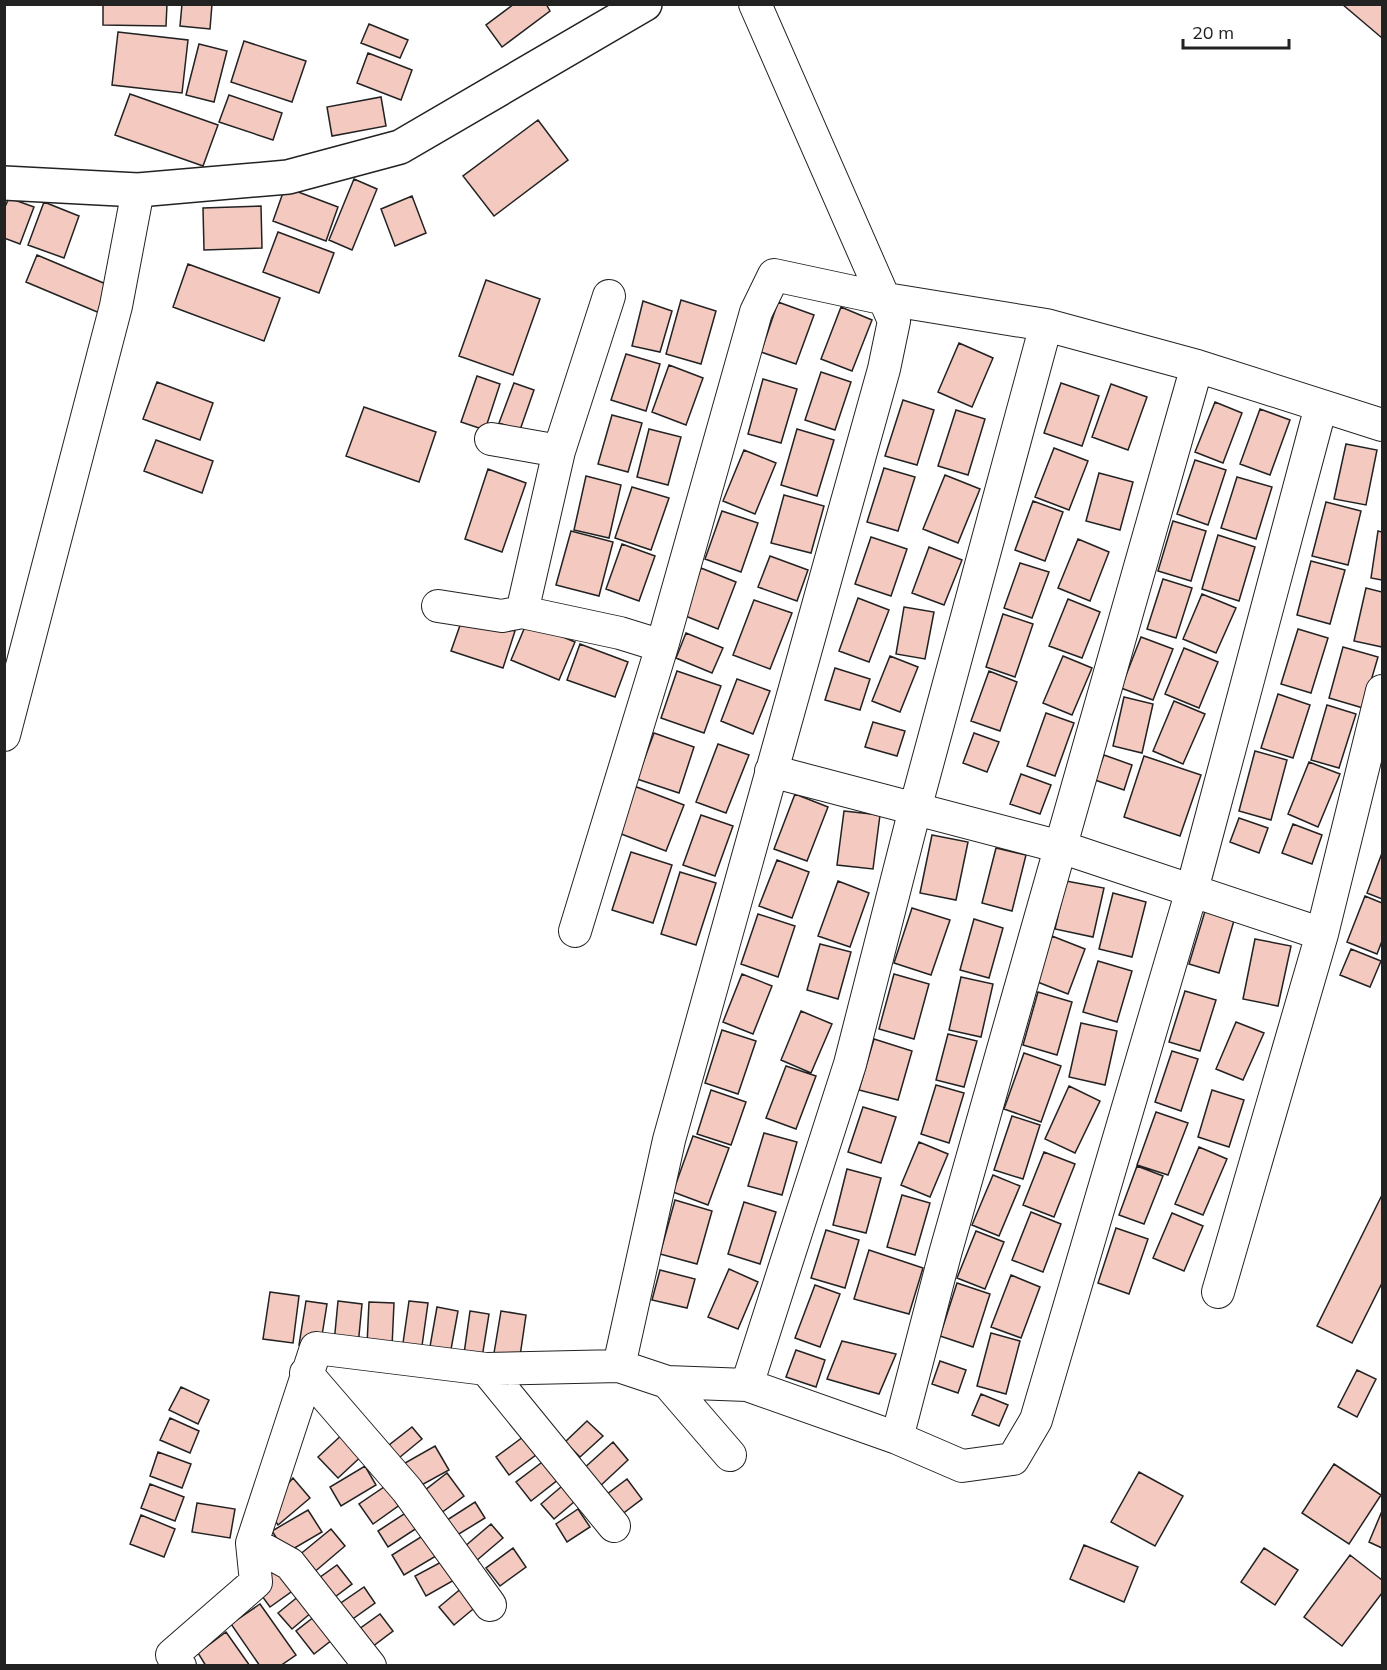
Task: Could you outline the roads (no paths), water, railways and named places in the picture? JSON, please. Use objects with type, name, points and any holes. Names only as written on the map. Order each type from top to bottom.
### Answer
[{"type":"street","points":[[4,183],[138,190],[288,177],[400,147],[645,4]]},
{"type":"street","points":[[619,1366],[669,1140],[884,369],[894,321],[755,4]]},
{"type":"street","points":[[4,735],[116,306],[138,190]]},
{"type":"street","points":[[575,931],[662,646],[756,312],[774,275],[886,299],[1046,325],[1197,366],[1383,424]]},
{"type":"street","points":[[522,612],[559,451],[609,296]]},
{"type":"street","points":[[747,1385],[850,1064],[915,809],[1046,325]]},
{"type":"street","points":[[897,1438],[945,1254],[1197,366]]},
{"type":"street","points":[[180,1665],[172,1655],[256,1582],[252,1542],[316,1348],[486,1369],[619,1366],[667,1382],[747,1385],[897,1438],[962,1466],[1013,1459],[1036,1420],[1192,890],[1321,406]]},
{"type":"street","points":[[490,439],[559,451]]},
{"type":"street","points":[[438,606],[502,616],[522,612],[620,633],[662,646]]},
{"type":"street","points":[[1218,1292],[1322,934],[1383,691]]},
{"type":"street","points":[[771,771],[1061,846],[1322,934]]},
{"type":"street","points":[[486,1369],[614,1527]]},
{"type":"street","points":[[306,1373],[407,1490],[490,1605]]},
{"type":"street","points":[[667,1382],[730,1455]]},
{"type":"street","points":[[252,1542],[290,1564],[369,1665]]}]
